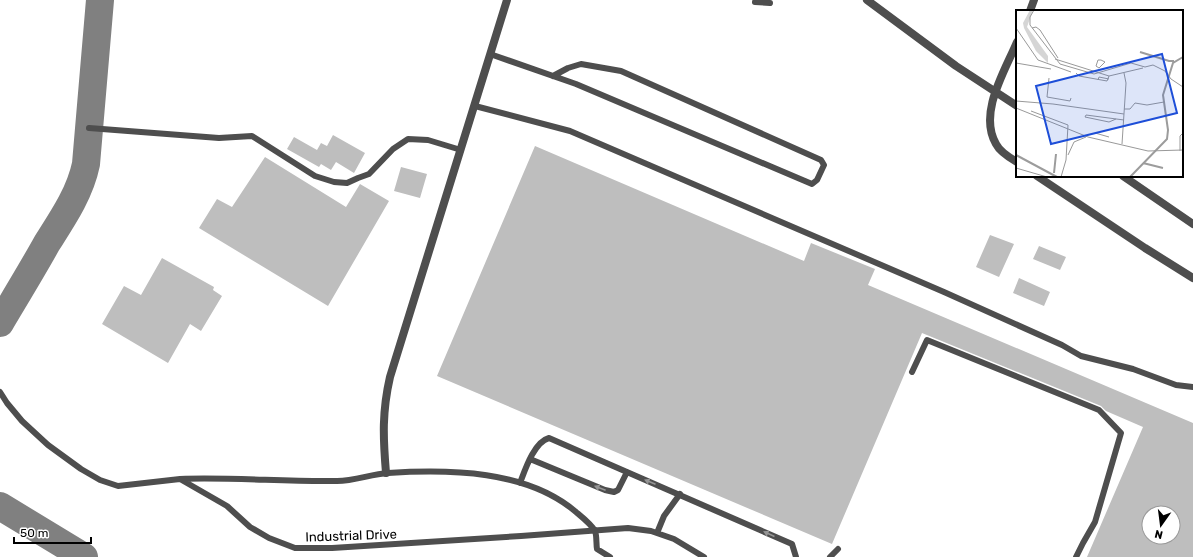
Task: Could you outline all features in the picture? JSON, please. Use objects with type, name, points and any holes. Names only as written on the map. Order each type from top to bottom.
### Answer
[{"type":"street","points":[[386,473],[383,417],[387,390],[507,0]]},
{"type":"street","points":[[866,0],[956,66],[1016,105]]},
{"type":"street","points":[[1030,10],[1034,0]]},
{"type":"street","points":[[1016,44],[996,91],[989,122],[996,145],[1006,155],[1016,161]]},
{"type":"street","points":[[1038,177],[1193,278]]},
{"type":"street","points":[[1124,177],[1193,224]]},
{"type":"lane","points":[[755,2],[770,3],[768,0]]},
{"type":"lane","points":[[490,54],[552,76],[576,84],[812,184],[817,180],[824,165],[821,160],[622,72],[581,64],[568,68],[552,76]]},
{"type":"lane","points":[[475,106],[570,131],[944,292],[1062,345],[1081,356],[1096,361],[1133,369],[1176,385],[1193,387]]},
{"type":"lane","points":[[89,128],[219,138],[252,136],[315,176],[334,182],[347,183],[369,174],[393,149],[408,139],[428,140],[461,150]]},
{"type":"lane","points":[[912,372],[927,340],[1099,410],[1121,433],[1095,522],[1076,557]]},
{"type":"lane","points":[[0,392],[22,421],[48,445],[81,469],[100,480],[118,486],[180,479],[208,478],[338,481],[386,473],[440,472],[495,477],[520,483],[567,504],[595,531],[597,549],[595,557]]},
{"type":"lane","points":[[520,483],[530,459],[541,443],[545,439],[549,438],[792,544],[796,557]]},
{"type":"lane","points":[[530,459],[605,490],[614,492],[618,490],[626,472]]},
{"type":"lane","name":"Industrial Drive","points":[[180,479],[227,506],[250,527],[269,538],[295,548],[332,548],[628,528],[651,531],[674,539],[704,557]]},
{"type":"lane","points":[[657,533],[664,516],[680,494]]},
{"type":"lane","points":[[597,549],[610,557]]},
{"type":"lane","points":[[830,557],[838,549]]},
{"type":"building","points":[[333,135],[365,153],[354,173],[336,162],[331,170],[321,164],[319,167],[287,149],[294,137],[317,150],[321,143],[327,146]]},
{"type":"building","points":[[535,146],[804,261],[811,243],[875,269],[868,285],[1193,423],[1193,557],[1087,557],[1143,427],[1106,411],[1101,406],[922,333],[832,544],[437,376]]},
{"type":"building","points":[[265,157],[346,207],[360,184],[389,201],[328,306],[199,228],[217,199],[232,207]]},
{"type":"building","points":[[401,167],[427,174],[420,198],[394,191]]},
{"type":"building","points":[[990,235],[1014,244],[999,277],[976,267]]},
{"type":"building","points":[[1039,246],[1066,257],[1060,270],[1033,259]]},
{"type":"building","points":[[162,258],[214,287],[213,290],[222,296],[201,331],[190,324],[168,363],[102,324],[124,286],[141,295]]},
{"type":"building","points":[[1019,278],[1050,292],[1044,306],[1013,293]]},
{"type":"taxiway","points":[[0,323],[59,224],[80,185],[86,164],[100,0]]},
{"type":"taxiway","points":[[0,506],[84,557]]}]
